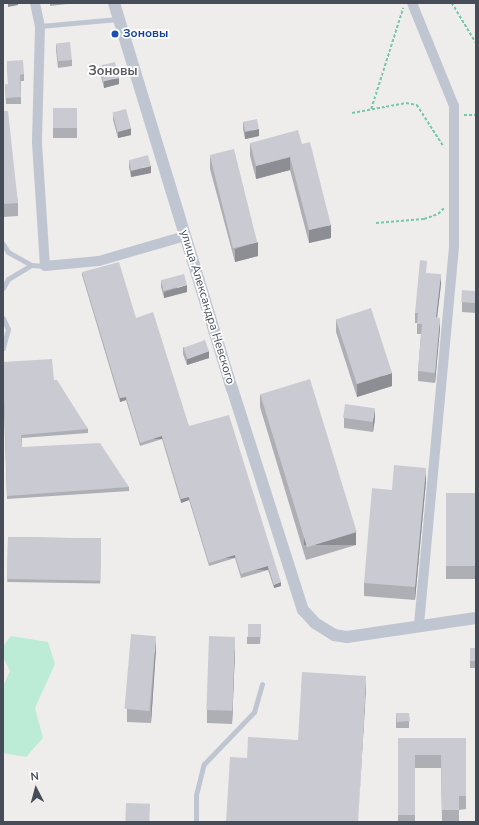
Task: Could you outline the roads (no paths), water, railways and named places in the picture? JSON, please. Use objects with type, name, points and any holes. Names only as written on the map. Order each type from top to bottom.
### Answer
[{"type":"street","points":[[35,3],[40,26],[37,143],[45,266],[99,261],[185,236]]},
{"type":"street","name":"улица Александра Невского","points":[[114,3],[185,236],[303,610],[315,624],[334,635],[347,637],[419,626]]},
{"type":"street","points":[[412,3],[446,83],[454,106],[454,248],[419,626],[476,618]]},
{"type":"lane","points":[[40,26],[118,18]]},
{"type":"lane","points":[[3,244],[8,252],[31,265],[45,266]]},
{"type":"lane","points":[[3,288],[8,279],[31,265]]},
{"type":"lane","points":[[3,318],[8,329],[3,348]]},
{"type":"lane","points":[[196,822],[196,795],[204,764],[254,712],[262,684]]},
{"type":"place","name":"Зоновы","points":[[115,34]]},
{"type":"district","name":"Зоновы","points":[[113,71]]}]
